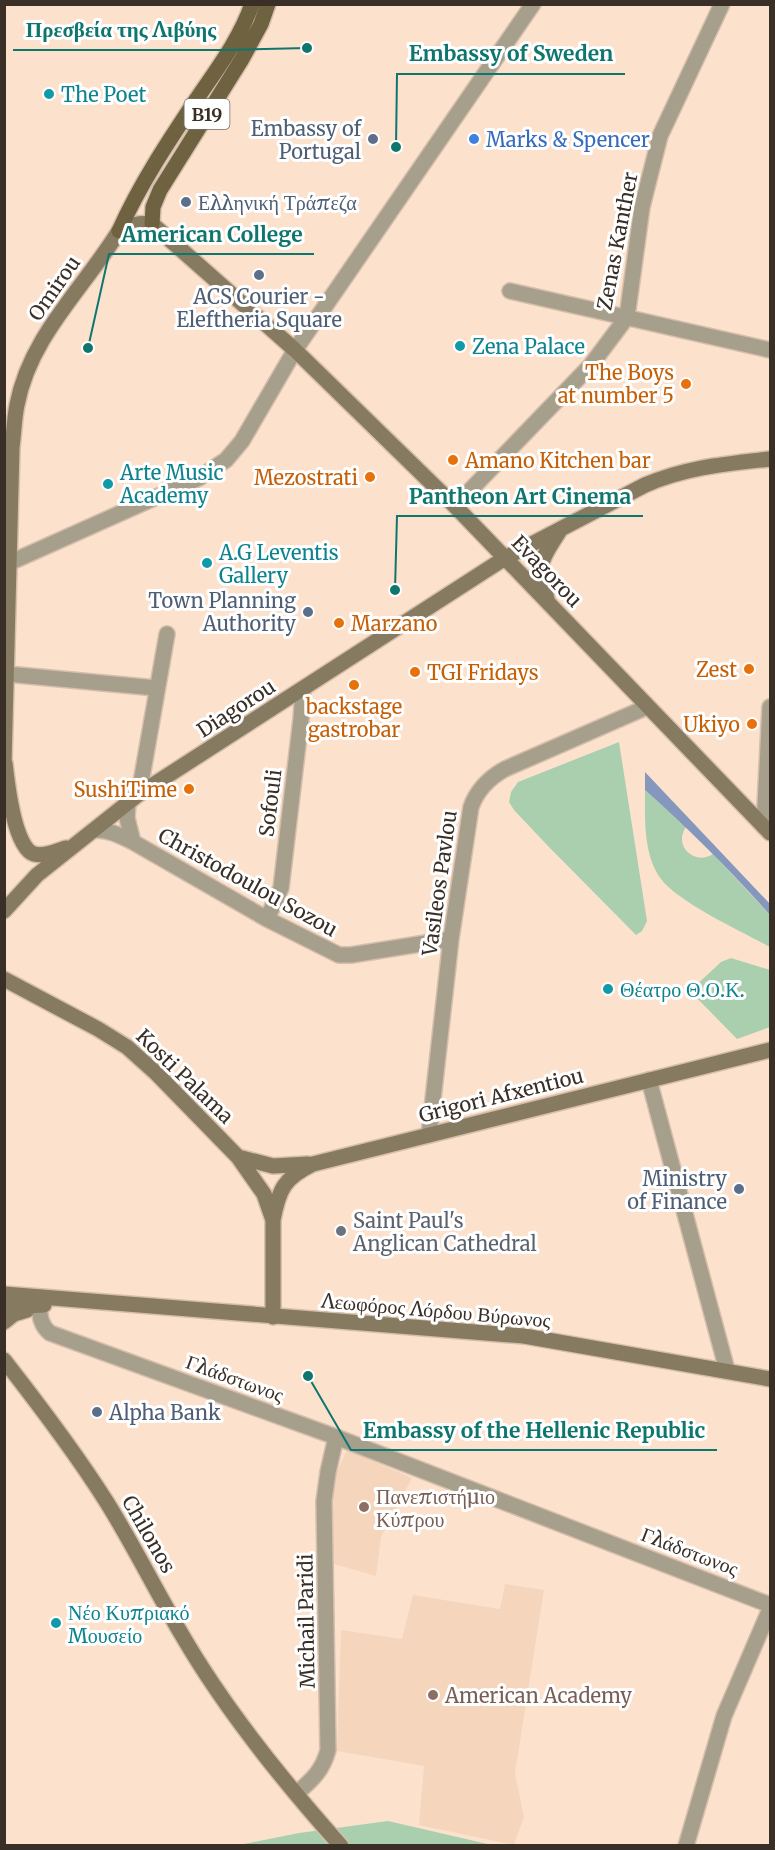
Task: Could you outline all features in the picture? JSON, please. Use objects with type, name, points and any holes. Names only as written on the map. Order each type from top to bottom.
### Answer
[{"type":"main road","name":"B19","points":[[119,231],[144,179],[230,50],[252,4]]},
{"type":"main road","name":"B19","points":[[152,224],[153,207],[160,190],[242,59],[261,24],[268,4]]},
{"type":"main road","points":[[119,231],[136,223],[152,224]]},
{"type":"main road","name":"Evagorou","points":[[152,224],[295,350],[455,506],[767,830]]},
{"type":"main road","name":"Omirou","points":[[72,847],[44,855],[29,852],[18,830],[5,764],[7,564],[12,447],[17,405],[35,354],[49,329],[119,231]]},
{"type":"main road","name":"Diagorou","points":[[4,911],[37,875],[134,799],[505,558],[666,476],[685,470],[771,459]]},
{"type":"main road","points":[[548,602],[540,566],[560,529]]},
{"type":"main road","name":"Kosti Palama","points":[[4,979],[127,1047],[156,1073],[238,1157],[264,1194],[273,1220],[273,1317]]},
{"type":"main road","name":"Grigori Afxentiou","points":[[273,1220],[277,1198],[283,1186],[293,1176],[313,1164],[771,1050]]},
{"type":"main road","points":[[238,1157],[273,1166],[313,1164]]},
{"type":"main road","name":"Λεωφόρος Λόρδου Βύρωνος","points":[[4,1294],[524,1336],[771,1379]]},
{"type":"main road","name":"Λεωφόρος Λόρδου Βύρωνος","points":[[4,1307],[95,1301]]},
{"type":"main road","points":[[4,1322],[14,1314],[39,1306]]},
{"type":"main road","name":"Chilonos","points":[[4,1360],[106,1500],[183,1637],[225,1701],[259,1748],[341,1845]]},
{"type":"street","points":[[7,564],[190,483],[217,468],[226,460],[242,441],[295,350],[453,124],[533,4]]},
{"type":"street","name":"Zenas Kanther","points":[[455,506],[591,365],[627,317],[642,207],[660,136],[722,4]]},
{"type":"street","points":[[510,291],[771,350]]},
{"type":"street","name":"Christodoulou Sozou","points":[[134,842],[128,828],[167,634]]},
{"type":"street","points":[[7,674],[156,688]]},
{"type":"street","name":"Sofouli","points":[[267,919],[280,888],[302,719],[303,690]]},
{"type":"street","name":"Vasileos Pavlou","points":[[429,1135],[451,939],[471,807],[478,792],[491,778],[505,769],[647,707]]},
{"type":"street","points":[[767,830],[771,707]]},
{"type":"street","name":"Christodoulou Sozou","points":[[96,830],[114,832],[134,842],[267,919],[339,955],[451,939]]},
{"type":"street","points":[[649,1080],[727,1370]]},
{"type":"street","name":"Γλάδστωνος","points":[[39,1306],[40,1318],[50,1334],[336,1437],[771,1607]]},
{"type":"street","name":"Michail Paridi","points":[[297,1793],[314,1779],[323,1767],[328,1750],[324,1501],[336,1437]]},
{"type":"street","points":[[686,1845],[724,1716],[771,1607]]},
{"type":"shaded area","name":"Πανεπιστήμιο Κύπρου","points":[[347,1450],[412,1478],[381,1537],[376,1576],[334,1564],[330,1486]]},
{"type":"shaded area","name":"American Academy","points":[[505,1584],[544,1590],[515,1773],[524,1817],[514,1845],[419,1825],[424,1766],[337,1751],[341,1630],[402,1639],[413,1595],[500,1609]]},
{"type":"green space","points":[[619,742],[647,921],[642,931],[636,935],[547,845],[509,802],[511,792],[518,782]]},
{"type":"green space","points":[[645,790],[686,827],[682,841],[688,852],[699,858],[713,854],[770,915],[770,947],[696,907],[661,879],[648,848]]},
{"type":"green space","points":[[731,958],[770,970],[770,1027],[737,1039],[690,991],[721,962]]},
{"type":"green space","points":[[388,1821],[492,1845],[234,1846],[299,1833]]},
{"type":"water","points":[[645,772],[770,904],[770,915],[678,820],[645,790]]},
{"type":"place","name":"Πρεσβεία της Λιβύης","points":[[307,48]]},
{"type":"place","name":"The Poet","points":[[49,94]]},
{"type":"place","name":"Embassy of Portugal","points":[[373,139]]},
{"type":"place","name":"Marks & Spencer","points":[[474,139]]},
{"type":"place","name":"Embassy of Sweden","points":[[396,147]]},
{"type":"place","name":"Ελληνική Τράπεζα","points":[[186,202]]},
{"type":"place","name":"ACS Courier - Eleftheria Square","points":[[259,275]]},
{"type":"place","name":"Zena Palace","points":[[460,346]]},
{"type":"place","name":"American College","points":[[88,348]]},
{"type":"place","name":"The Boys at number 5","points":[[686,384]]},
{"type":"place","name":"Amano Kitchen bar","points":[[453,460]]},
{"type":"place","name":"Mezostrati","points":[[370,477]]},
{"type":"place","name":"Arte Music Academy","points":[[108,484]]},
{"type":"place","name":"A.G Leventis Gallery","points":[[207,563]]},
{"type":"place","name":"Pantheon Art Cinema","points":[[395,590]]},
{"type":"place","name":"Town Planning Authority","points":[[308,612]]},
{"type":"place","name":"Marzano","points":[[339,623]]},
{"type":"place","name":"Zest","points":[[749,669]]},
{"type":"place","name":"TGI Fridays","points":[[415,672]]},
{"type":"place","name":"backstage gastrobar","points":[[354,685]]},
{"type":"place","name":"Ukiyo","points":[[752,724]]},
{"type":"place","name":"SushiTime","points":[[189,789]]},
{"type":"place","name":"Θέατρο Θ.Ο.Κ.","points":[[608,989]]},
{"type":"place","name":"Ministry of Finance","points":[[739,1189]]},
{"type":"place","name":"Saint Paul's Anglican Cathedral","points":[[341,1231]]},
{"type":"place","name":"Embassy of the Hellenic Republic","points":[[308,1376]]},
{"type":"place","name":"Alpha Bank","points":[[97,1412]]},
{"type":"place","name":"Πανεπιστήμιο Κύπρου","points":[[364,1507]]},
{"type":"place","name":"Νέο Κυπριακό Μουσείο","points":[[56,1623]]},
{"type":"place","name":"American Academy","points":[[433,1695]]}]
